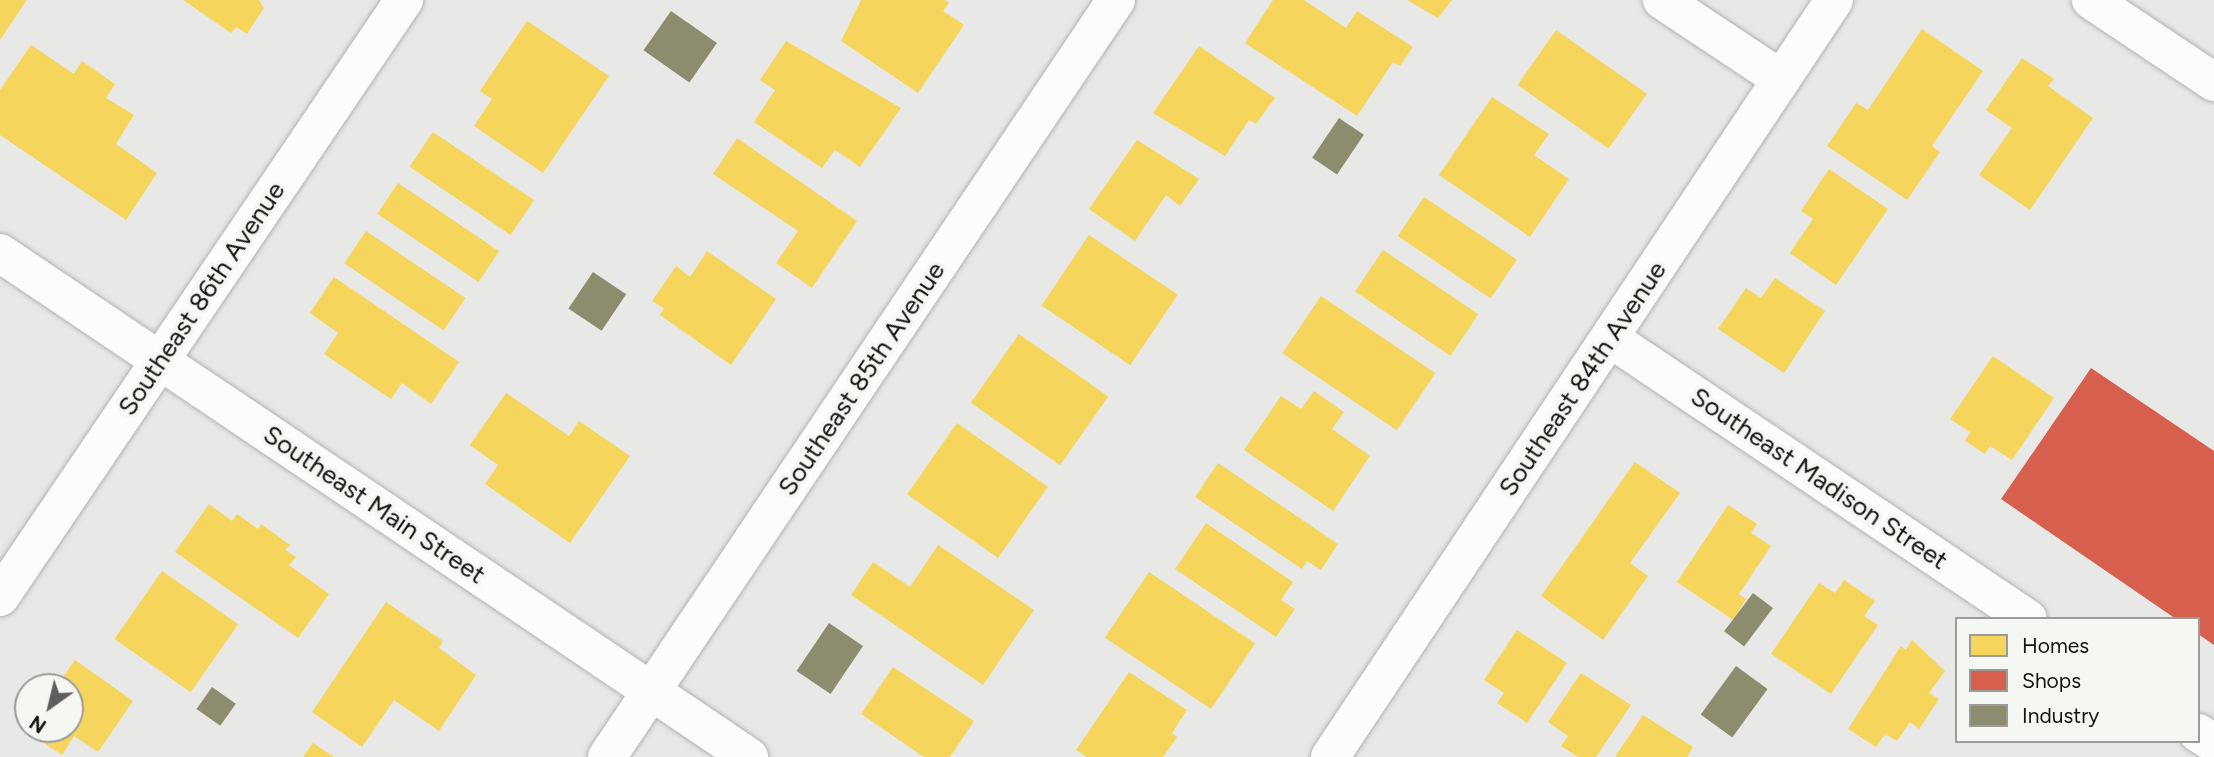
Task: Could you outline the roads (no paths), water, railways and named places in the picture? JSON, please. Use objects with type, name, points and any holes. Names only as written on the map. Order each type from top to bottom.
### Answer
[{"type":"street","name":"Southeast 86th Avenue","points":[[0,597],[404,0]]},
{"type":"street","name":"Southeast 85th Avenue","points":[[607,757],[1115,0]]},
{"type":"street","points":[[1662,0],[1781,79]]},
{"type":"street","name":"Southeast 84th Avenue","points":[[1330,757],[1611,340],[1835,0]]},
{"type":"street","points":[[2091,0],[2214,82]]},
{"type":"street","name":"Southeast Main Street","points":[[0,253],[749,757]]},
{"type":"street","name":"Southeast Madison Street","points":[[1611,340],[2025,617]]}]
